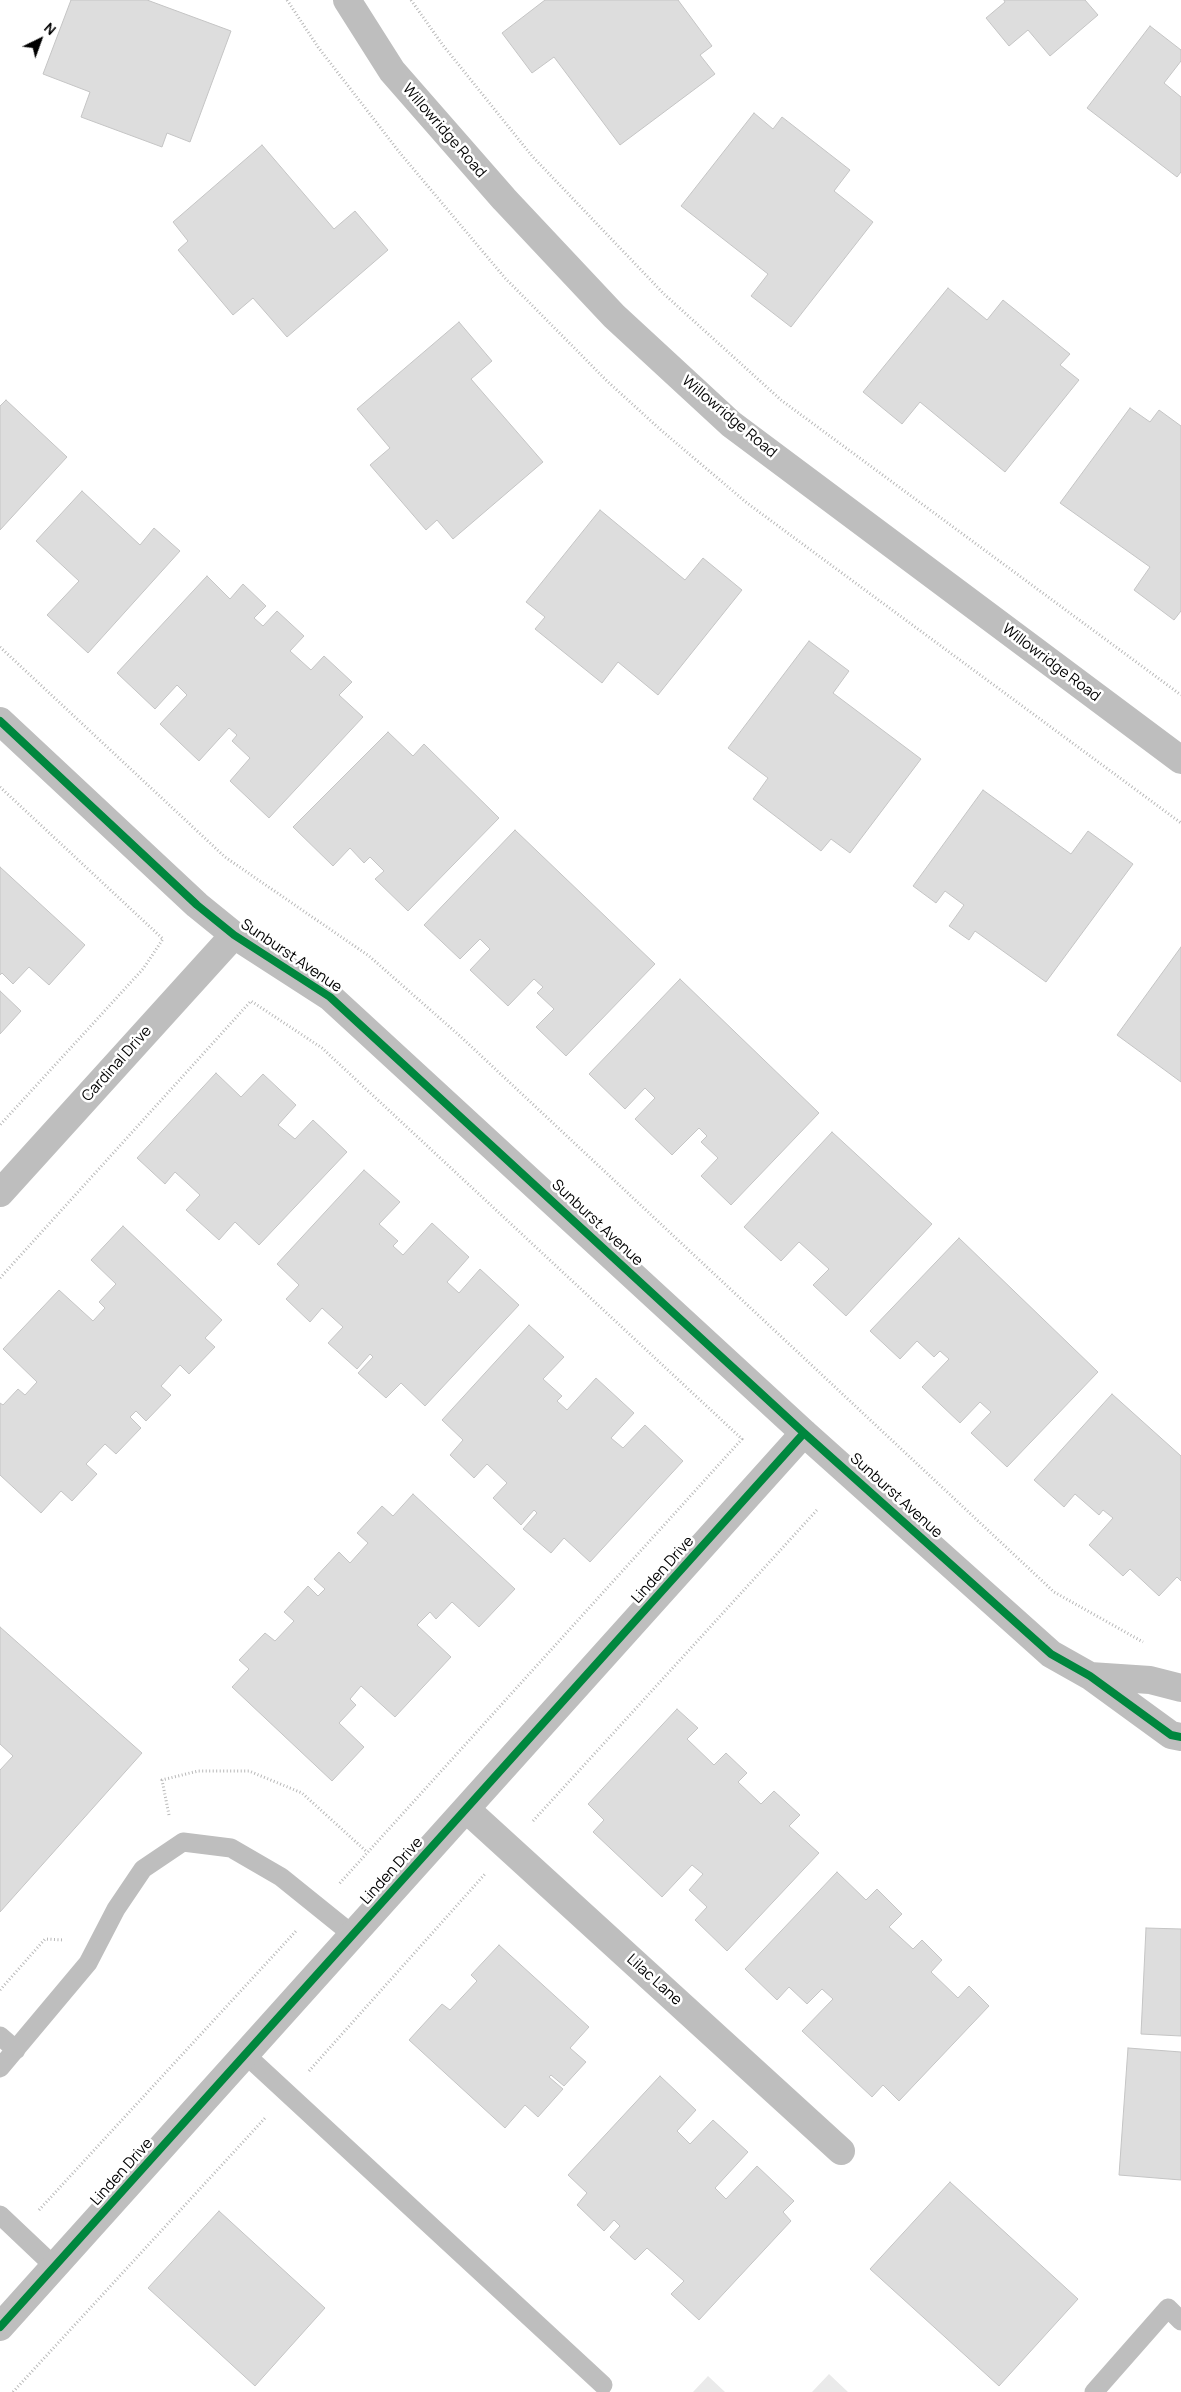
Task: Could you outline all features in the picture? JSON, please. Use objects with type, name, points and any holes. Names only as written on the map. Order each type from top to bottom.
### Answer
[{"type":"street","name":"Willowridge Road","points":[[347,0],[392,71],[504,199],[614,316],[731,424],[1181,760]]},
{"type":"street","name":"Sunburst Avenue","points":[[0,721],[197,905],[234,935],[330,997],[804,1433],[1050,1654],[1090,1676],[1171,1735],[1181,1737]]},
{"type":"street","name":"Cardinal Drive","points":[[0,1193],[234,935]]},
{"type":"street","name":"Linden Drive","points":[[0,2327],[804,1433]]},
{"type":"street","name":"Sunburst Avenue","points":[[1090,1676],[1150,1680],[1181,1688]]},
{"type":"street","name":"Lilac Lane","points":[[466,1809],[841,2151]]},
{"type":"lane","points":[[0,2068],[88,1963],[116,1909],[143,1869],[183,1842],[231,1848],[281,1877],[353,1935]]},
{"type":"lane","points":[[0,2036],[16,2050]]},
{"type":"lane","points":[[246,2055],[603,2385]]},
{"type":"lane","points":[[0,2215],[55,2267]]},
{"type":"lane","points":[[1094,2392],[1168,2308],[1181,2321]]},
{"type":"path","points":[[411,0],[442,44],[532,156],[664,294],[781,400],[1181,695]]},
{"type":"path","points":[[0,647],[225,857],[369,956],[460,1036],[1054,1592],[1145,1643]]},
{"type":"path","points":[[0,787],[163,939],[143,969],[0,1125]]},
{"type":"path","points":[[0,1278],[251,1002],[322,1048],[742,1440],[18,2232]]},
{"type":"path","points":[[12,2392],[288,2094],[817,1510]]},
{"type":"shaded area","points":[[829,2374],[848,2392],[812,2392]]},
{"type":"shaded area","points":[[708,2376],[725,2392],[693,2392]]},
{"type":"building","points":[[71,0],[147,0],[231,31],[190,142],[167,133],[162,147],[81,117],[90,92],[43,74]]},
{"type":"building","points":[[545,0],[678,0],[712,46],[700,55],[715,74],[620,145],[554,57],[532,73],[502,33]]},
{"type":"building","points":[[1004,0],[1085,0],[1098,15],[1050,56],[1028,30],[1009,46],[986,18],[1005,2]]},
{"type":"building","points":[[1150,26],[1181,50],[1181,61],[1164,83],[1181,97],[1181,172],[1177,177],[1087,108]]},
{"type":"building","points":[[754,113],[773,129],[782,117],[850,170],[834,191],[873,222],[791,327],[751,296],[768,274],[681,206]]},
{"type":"building","points":[[262,145],[334,229],[355,211],[388,250],[287,337],[253,298],[233,315],[178,250],[188,241],[173,222]]},
{"type":"building","points":[[948,288],[987,320],[1003,300],[1070,354],[1060,365],[1079,380],[1005,472],[920,402],[902,424],[863,392]]},
{"type":"building","points":[[459,322],[492,361],[471,379],[543,462],[453,539],[437,520],[426,530],[370,465],[390,448],[357,409]]},
{"type":"building","points":[[6,400],[67,457],[0,530],[0,406]]},
{"type":"building","points":[[1130,408],[1150,422],[1159,410],[1181,426],[1181,611],[1174,620],[1134,590],[1150,567],[1060,503]]},
{"type":"building","points":[[82,491],[140,545],[154,528],[180,551],[88,653],[47,615],[79,581],[36,541]]},
{"type":"building","points":[[600,510],[685,580],[703,558],[742,590],[658,695],[618,662],[602,683],[535,629],[545,617],[526,602]]},
{"type":"building","points":[[207,576],[230,599],[243,584],[266,606],[254,618],[263,626],[277,611],[304,636],[290,651],[311,670],[324,656],[352,682],[339,695],[363,717],[269,818],[230,781],[250,758],[232,741],[237,735],[229,728],[199,761],[160,724],[187,695],[177,685],[155,709],[117,673]]},
{"type":"building","points":[[809,641],[849,671],[833,693],[921,759],[850,853],[831,839],[821,851],[753,799],[768,778],[728,748]]},
{"type":"building","points":[[388,732],[413,756],[424,744],[499,818],[408,911],[375,879],[384,871],[370,857],[364,863],[350,848],[333,866],[293,827]]},
{"type":"building","points":[[983,790],[1071,854],[1088,831],[1133,864],[1046,982],[975,931],[969,940],[949,926],[964,905],[945,891],[936,903],[913,886]]},
{"type":"building","points":[[515,830],[655,964],[566,1056],[536,1027],[554,1009],[537,993],[543,987],[534,979],[508,1006],[470,970],[490,949],[480,939],[460,959],[424,925]]},
{"type":"building","points":[[0,867],[85,945],[49,985],[29,967],[13,984],[2,973],[0,975]]},
{"type":"building","points":[[1181,947],[1181,1082],[1117,1035]]},
{"type":"building","points":[[680,979],[819,1113],[731,1205],[701,1176],[718,1158],[701,1142],[707,1136],[699,1128],[672,1155],[635,1119],[655,1098],[645,1088],[625,1109],[589,1074]]},
{"type":"building","points":[[0,991],[21,1011],[0,1034]]},
{"type":"building","points":[[216,1073],[241,1097],[263,1074],[296,1105],[278,1125],[295,1139],[313,1120],[347,1152],[259,1245],[235,1222],[219,1240],[186,1210],[200,1195],[175,1172],[165,1184],[137,1158]]},
{"type":"building","points":[[832,1132],[932,1224],[846,1316],[813,1285],[829,1269],[799,1242],[781,1261],[744,1227]]},
{"type":"building","points":[[364,1170],[400,1202],[379,1224],[398,1241],[393,1246],[403,1255],[432,1223],[469,1257],[447,1282],[459,1293],[480,1269],[519,1305],[425,1406],[401,1383],[386,1398],[358,1373],[373,1357],[370,1354],[357,1369],[328,1343],[343,1327],[322,1308],[310,1322],[286,1299],[299,1285],[277,1264]]},
{"type":"building","points":[[123,1226],[222,1320],[205,1338],[215,1347],[189,1374],[180,1365],[161,1386],[171,1395],[146,1421],[136,1411],[130,1417],[141,1428],[116,1454],[105,1444],[86,1464],[97,1474],[72,1501],[61,1491],[41,1513],[0,1475],[0,1403],[3,1405],[18,1389],[25,1395],[37,1382],[3,1349],[59,1290],[93,1321],[105,1308],[99,1302],[116,1284],[91,1260]]},
{"type":"building","points":[[959,1238],[1098,1372],[1007,1467],[971,1433],[991,1412],[980,1402],[960,1423],[922,1387],[949,1359],[940,1351],[934,1357],[917,1341],[900,1359],[870,1331]]},
{"type":"building","points":[[529,1325],[564,1357],[543,1379],[562,1396],[557,1401],[567,1410],[596,1378],[634,1413],[611,1438],[623,1448],[645,1425],[683,1461],[590,1562],[564,1538],[551,1553],[523,1529],[537,1513],[534,1510],[521,1525],[493,1498],[507,1483],[487,1464],[474,1478],[450,1455],[463,1440],[442,1420]]},
{"type":"building","points":[[1112,1394],[1181,1456],[1181,1581],[1177,1577],[1159,1596],[1130,1569],[1123,1576],[1089,1545],[1113,1518],[1103,1510],[1099,1515],[1075,1494],[1064,1507],[1034,1480]]},
{"type":"building","points":[[413,1494],[515,1589],[479,1627],[452,1602],[436,1619],[430,1612],[417,1625],[451,1657],[395,1717],[361,1686],[350,1699],[356,1705],[339,1723],[364,1747],[332,1781],[232,1687],[249,1669],[239,1660],[265,1633],[275,1641],[294,1621],[284,1612],[308,1586],[318,1596],[325,1589],[314,1579],[339,1552],[350,1563],[368,1543],[357,1533],[382,1506],[393,1516]]},
{"type":"building","points":[[0,1627],[142,1753],[0,1912],[0,1770],[13,1756],[0,1744]]},
{"type":"building","points":[[677,1709],[698,1728],[687,1739],[714,1765],[726,1753],[747,1773],[738,1782],[761,1804],[774,1791],[800,1815],[789,1826],[819,1853],[727,1951],[695,1920],[707,1907],[689,1890],[703,1874],[692,1865],[662,1897],[593,1832],[604,1820],[588,1804]]},
{"type":"building","points":[[837,1872],[866,1900],[877,1889],[902,1914],[889,1927],[913,1949],[922,1940],[942,1960],[931,1972],[958,1998],[969,1986],[989,2006],[899,2101],[883,2085],[872,2097],[802,2031],[833,1999],[822,1989],[807,2004],[789,1987],[777,2000],[745,1969]]},
{"type":"building","points":[[1146,1928],[1181,1929],[1181,2036],[1141,2034]]},
{"type":"building","points":[[499,1945],[589,2027],[570,2048],[586,2062],[564,2086],[551,2075],[549,2077],[563,2089],[538,2117],[525,2105],[505,2128],[409,2040],[442,2004],[450,2010],[477,1981],[471,1975]]},
{"type":"building","points":[[1128,2048],[1181,2052],[1181,2180],[1119,2175]]},
{"type":"building","points":[[660,2076],[696,2110],[677,2131],[690,2144],[713,2120],[748,2152],[715,2188],[726,2199],[757,2166],[794,2201],[783,2212],[791,2221],[699,2320],[671,2294],[684,2281],[647,2248],[635,2260],[610,2237],[620,2226],[614,2220],[604,2231],[577,2205],[587,2193],[568,2175]]},
{"type":"building","points":[[950,2182],[1078,2299],[999,2386],[870,2269]]},
{"type":"building","points":[[219,2211],[325,2308],[255,2386],[148,2288]]},
{"type":"cycle path","points":[[0,721],[197,905],[234,935],[330,997],[804,1433],[1051,1654],[1090,1676],[1171,1735],[1181,1737]]},
{"type":"cycle path","points":[[0,2327],[804,1433]]}]
